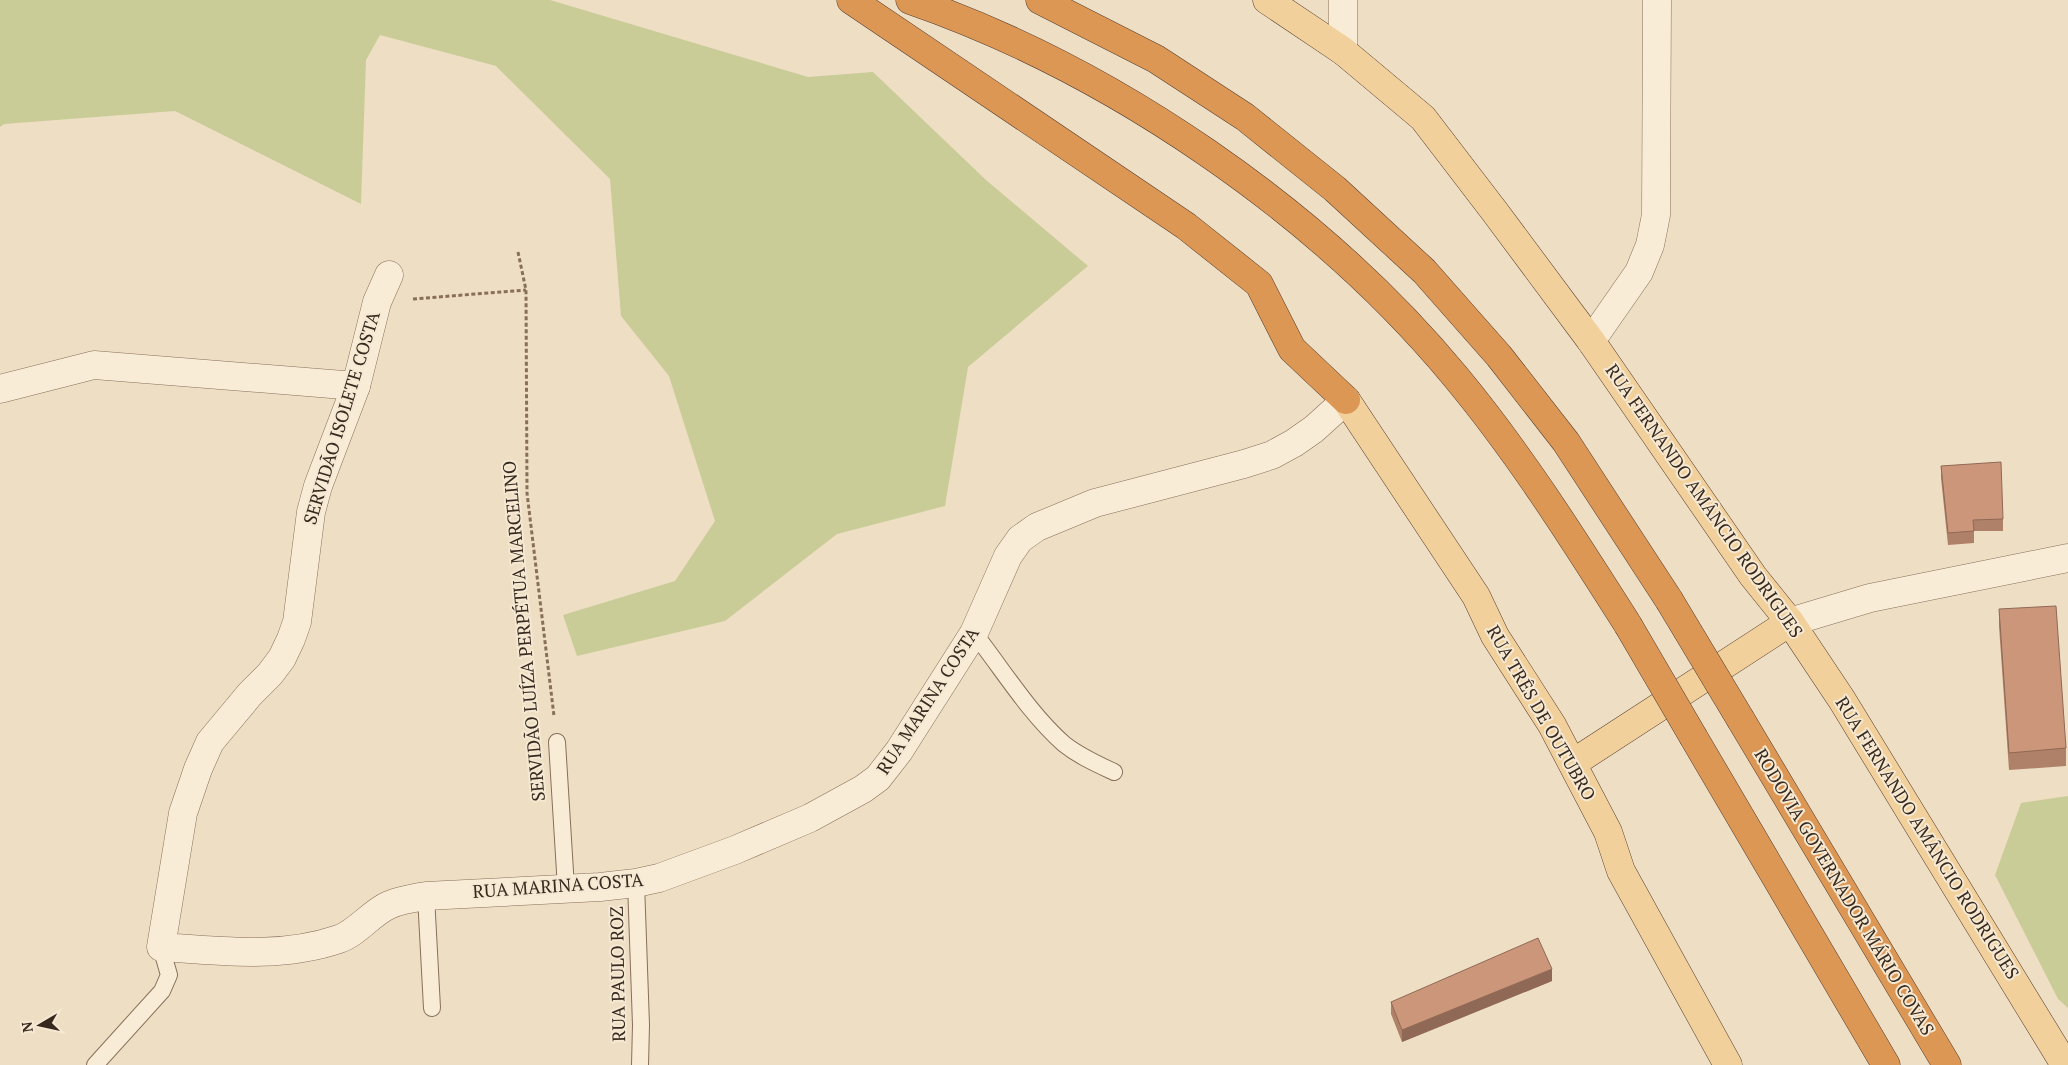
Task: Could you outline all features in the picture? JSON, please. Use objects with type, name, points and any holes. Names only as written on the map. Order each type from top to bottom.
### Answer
[{"type":"highway","points":[[851,0],[1186,226],[1259,284],[1292,349],[1346,400]]},
{"type":"highway","points":[[910,0],[934,8],[1044,56],[1150,114],[1243,180],[1324,242],[1394,310],[1455,376],[1517,459],[1583,554],[1628,625],[1886,1065]]},
{"type":"highway","name":"RODOVIA GOVERNADOR MÁRIO COVAS","points":[[1040,0],[1156,59],[1244,117],[1335,189],[1424,271],[1499,356],[1566,442],[1669,600],[1947,1065]]},
{"type":"main road","name":"RUA FERNANDO AMÂNCIO RODRIGUES","points":[[1267,0],[1342,52],[1423,118],[1591,340],[1753,576],[1790,622],[1842,700],[2066,1065]]},
{"type":"main road","name":"RUA TRÊS DE OUTUBRO","points":[[1346,400],[1476,596],[1496,636],[1552,725],[1608,832],[1621,871],[1724,1064]]},
{"type":"main road","points":[[1572,763],[1790,622]]},
{"type":"street","points":[[1342,0],[1342,52]]},
{"type":"street","points":[[1591,340],[1639,272],[1650,245],[1656,215],[1657,0]]},
{"type":"street","name":"SERVIDÃO ISOLETE COSTA","points":[[161,947],[184,813],[198,769],[210,742],[250,694],[270,674],[282,658],[291,640],[297,622],[313,504],[356,386],[377,302],[389,275]]},
{"type":"street","points":[[0,390],[94,365],[356,386]]},
{"type":"street","name":"RUA MARINA COSTA","points":[[161,947],[255,953],[306,948],[340,939],[388,905],[408,899],[426,896],[636,883],[659,878],[773,836],[863,789],[878,778],[899,751],[974,633],[1008,556],[1020,539],[1037,527],[1095,503],[1272,455],[1294,444],[1346,400]]},
{"type":"street","points":[[1790,622],[1870,598],[2068,558]]},
{"type":"lane","points":[[974,633],[1048,729],[1065,745],[1084,758],[1114,772]]},
{"type":"lane","name":"SERVIDÃO LUÍZA PERPÉTUA MARCELINO","points":[[557,742],[566,888]]},
{"type":"lane","name":"RUA PAULO ROZ","points":[[636,883],[641,1025],[640,1065]]},
{"type":"lane","points":[[426,896],[432,1008]]},
{"type":"lane","points":[[95,1065],[162,991],[169,975],[161,947]]},
{"type":"path","name":"SERVIDÃO LUÍZA PERPÉTUA MARCELINO","points":[[518,252],[526,290],[527,493],[557,742]]},
{"type":"path","points":[[377,302],[526,290]]},
{"type":"green space","points":[[0,0],[550,0],[808,77],[873,72],[986,180],[1088,266],[968,367],[945,506],[837,534],[725,621],[577,656],[563,615],[675,581],[715,521],[669,376],[621,316],[610,179],[496,66],[380,35],[366,60],[361,204],[175,111],[4,124],[0,127]]},
{"type":"green space","points":[[2068,796],[2068,1008],[2058,999],[1995,875],[2021,803]]},
{"type":"building","points":[[2001,462],[2003,519],[1973,520],[1974,531],[1948,533],[1941,466]]},
{"type":"building","points":[[2056,606],[2066,748],[2009,753],[1999,609]]},
{"type":"building","points":[[1538,938],[1552,969],[1402,1030],[1391,1002]]}]
